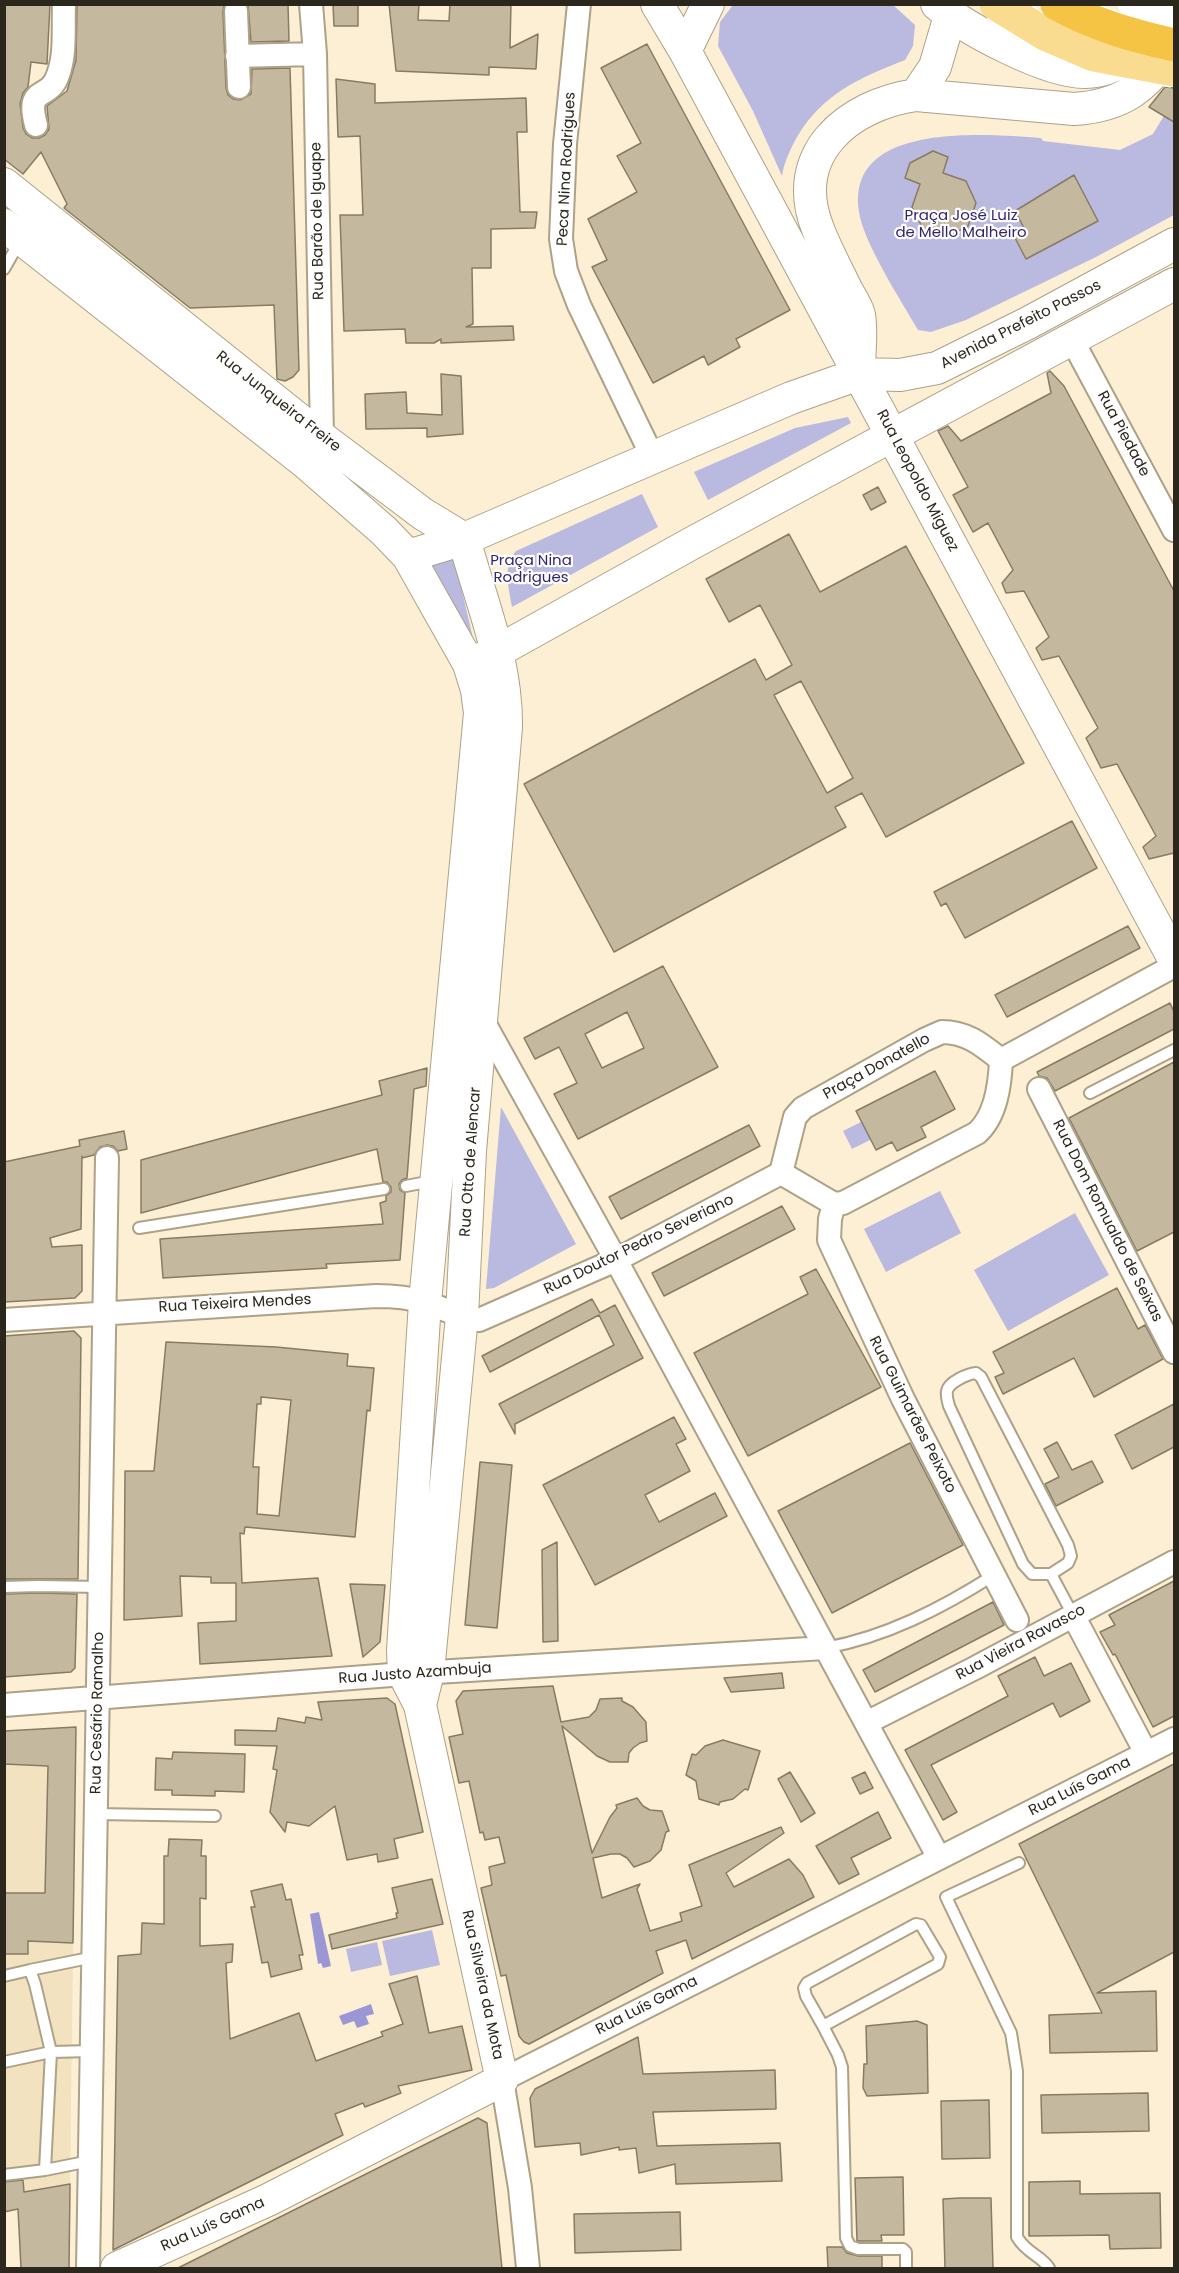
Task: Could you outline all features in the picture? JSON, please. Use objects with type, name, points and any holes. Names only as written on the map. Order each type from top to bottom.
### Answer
[{"type":"highway","points":[[1057,4],[1072,13],[1128,35],[1174,46]]},
{"type":"main road","name":"Rua Leopoldo Miguez","points":[[657,4],[779,224],[1174,959]]},
{"type":"main road","points":[[685,51],[708,4]]},
{"type":"main road","points":[[996,4],[1045,34],[1094,55],[1174,70]]},
{"type":"main road","points":[[1134,4],[1174,13]]},
{"type":"main road","points":[[916,94],[934,67],[943,10],[1039,61],[1066,71],[1086,72],[1103,70],[1121,63],[1137,51],[1174,13]]},
{"type":"main road","points":[[408,556],[464,539],[791,398],[859,374],[859,315],[818,230],[811,209],[810,184],[818,156],[828,138],[846,121],[870,107],[916,94],[1074,109],[1094,108],[1113,103],[1133,93],[1164,62],[1174,46]]},
{"type":"main road","name":"Rua Junqueira Freire","points":[[4,184],[322,438],[423,514],[464,539]]},
{"type":"main road","points":[[779,224],[811,209]]},
{"type":"main road","name":"Rua Junqueira Freire","points":[[13,232],[313,470],[384,531],[408,556],[469,664]]},
{"type":"main road","name":"Avenida Prefeito Passos","points":[[859,374],[900,375],[937,368],[1174,244]]},
{"type":"main road","points":[[469,664],[498,651],[694,542],[1174,284]]},
{"type":"main road","points":[[464,539],[498,651]]},
{"type":"main road","name":"Rua Otto de Alencar","points":[[416,1673],[404,1638],[424,1302],[443,1184],[482,1018],[506,727],[507,702],[498,651]]},
{"type":"main road","name":"Rua Otto de Alencar","points":[[416,1673],[462,1316],[443,1184],[480,713],[477,690],[469,664]]},
{"type":"main road","name":"Rua Silveira da Mota","points":[[416,1673],[420,1705],[502,2080]]},
{"type":"main road","name":"Rua Luís Gama","points":[[117,2268],[268,2200],[502,2080]]},
{"type":"street","points":[[36,125],[32,109],[33,101],[55,82],[61,64],[64,4]]},
{"type":"street","name":"Rua Barão de Iguape","points":[[312,4],[315,54],[322,438]]},
{"type":"street","name":"Peca Nina Rodrigues","points":[[579,4],[565,156],[561,239],[566,271],[579,305],[653,458]]},
{"type":"street","points":[[236,11],[238,87]]},
{"type":"street","points":[[237,56],[315,54]]},
{"type":"street","name":"Rua Piedade","points":[[1071,338],[1174,530]]},
{"type":"street","points":[[781,1173],[834,1204],[853,1199],[977,1133],[984,1127],[995,1102],[1000,1081],[1001,1060],[1174,966]]},
{"type":"street","points":[[482,1018],[616,1260],[939,1858]]},
{"type":"street","name":"Praça Donatello","points":[[781,1173],[795,1117],[803,1108],[924,1040],[942,1032],[956,1032],[976,1040],[1001,1060]]},
{"type":"street","name":"Rua Dom Romualdo de Seixas","points":[[1039,1089],[1174,1352]]},
{"type":"street","name":"Rua Cesário Ramalho","points":[[88,2268],[107,1158]]},
{"type":"street","name":"Rua Doutor Pedro Severiano","points":[[462,1316],[479,1320],[487,1318],[616,1260],[781,1173]]},
{"type":"street","name":"Rua Guimarães Peixoto","points":[[834,1204],[830,1219],[829,1240],[903,1399],[1017,1620]]},
{"type":"street","name":"Rua Teixeira Mendes","points":[[4,1320],[375,1296],[398,1296],[424,1302],[462,1316]]},
{"type":"street","name":"Rua Vieira Ravasco","points":[[866,1723],[1174,1562]]},
{"type":"street","points":[[1074,1616],[1146,1753]]},
{"type":"street","name":"Rua Justo Azambuja","points":[[4,1705],[416,1673],[825,1648]]},
{"type":"street","name":"Rua Luís Gama","points":[[502,2080],[1174,1739]]},
{"type":"street","name":"Rua Silveira da Mota","points":[[502,2080],[520,2188],[528,2268]]},
{"type":"lane","points":[[4,268],[13,232]]},
{"type":"lane","points":[[1090,1093],[1174,1050]]},
{"type":"lane","points":[[139,1228],[384,1189]]},
{"type":"lane","points":[[976,1373],[981,1377],[1068,1545],[1071,1556],[1068,1563],[1051,1574],[1032,1574],[1023,1564],[949,1406],[946,1394],[949,1385],[970,1374],[976,1373]]},
{"type":"lane","points":[[1051,1574],[1074,1616]]},
{"type":"lane","points":[[825,1648],[854,1643],[881,1634],[944,1604],[994,1575]]},
{"type":"lane","points":[[4,1587],[100,1587]]},
{"type":"lane","points":[[96,1814],[215,1816]]},
{"type":"lane","points":[[1019,1863],[946,1897],[1011,2033],[1017,2071],[1017,2237],[1024,2248],[1050,2268]]},
{"type":"lane","points":[[823,2026],[938,1964],[940,1957],[921,1925],[916,1924],[807,1983],[804,1988],[842,2067],[846,2238],[850,2246],[858,2249],[903,2249],[906,2252],[906,2268]]},
{"type":"lane","points":[[4,1976],[94,1957]]},
{"type":"lane","points":[[30,1970],[51,2052],[45,2170]]},
{"type":"lane","points":[[4,2062],[51,2052],[92,2051]]},
{"type":"lane","points":[[4,2175],[90,2161]]},
{"type":"shaded area","points":[[76,1727],[70,2184],[4,2197],[4,1731]]},
{"type":"shaded area","points":[[319,1912],[331,1966],[323,1968],[321,1963],[318,1964],[310,1914]]},
{"type":"shaded area","points":[[371,2004],[374,2014],[366,2016],[369,2024],[357,2028],[354,2021],[343,2025],[339,2016]]},
{"type":"green space","points":[[733,5],[893,5],[915,25],[913,46],[905,60],[858,80],[818,109],[790,150],[782,176],[753,111],[718,46],[720,22]]},
{"type":"green space","name":"Praça José Luiz de Mello Malheiro","points":[[1168,109],[1174,109],[1174,215],[1096,257],[966,320],[931,332],[918,330],[884,272],[862,225],[859,212],[861,183],[874,161],[896,148],[924,139],[955,136],[1041,138],[1043,141],[1120,150],[1153,134]]},
{"type":"green space","points":[[848,417],[851,423],[708,500],[694,472],[795,428]]},
{"type":"green space","name":"Praça Nina Rodrigues","points":[[642,494],[658,527],[512,607],[508,571],[516,551]]},
{"type":"green space","name":"Praça Nina Rodrigues","points":[[454,556],[475,647],[430,564]]},
{"type":"green space","points":[[931,1087],[940,1105],[852,1149],[843,1131]]},
{"type":"green space","points":[[501,1107],[576,1244],[494,1288],[486,1289]]},
{"type":"green space","points":[[940,1191],[961,1233],[886,1272],[864,1229]]},
{"type":"green space","points":[[1075,1213],[1109,1275],[1008,1331],[974,1270]]},
{"type":"green space","points":[[432,1930],[440,1965],[390,1976],[382,1941]]},
{"type":"green space","points":[[377,1942],[382,1965],[351,1972],[346,1949]]},
{"type":"building","points":[[4,4],[50,4],[47,64],[31,62],[28,87],[23,93],[20,104],[23,128],[32,138],[45,135],[49,129],[47,106],[67,91],[76,60],[77,4],[224,4],[226,88],[228,95],[233,99],[240,100],[251,94],[252,69],[290,68],[299,370],[293,377],[285,381],[277,379],[274,305],[190,308],[64,208],[67,204],[41,152],[23,174],[4,159]]},
{"type":"building","points":[[248,4],[288,4],[289,41],[251,42]]},
{"type":"building","points":[[333,4],[358,4],[358,26],[334,26]]},
{"type":"building","points":[[389,4],[419,4],[418,20],[449,21],[450,4],[511,4],[510,48],[538,34],[536,69],[489,67],[489,75],[396,71]]},
{"type":"building","points":[[647,44],[790,310],[736,339],[740,347],[708,365],[704,356],[653,383],[592,267],[607,260],[588,219],[637,192],[617,156],[641,143],[601,68]]},
{"type":"building","points":[[336,79],[375,84],[375,103],[526,98],[527,132],[517,132],[520,212],[537,212],[535,228],[491,229],[491,268],[472,268],[473,324],[466,327],[513,326],[514,340],[441,343],[441,339],[434,343],[406,343],[405,329],[344,331],[340,215],[363,215],[360,136],[338,137]]},
{"type":"building","points":[[1165,87],[1174,88],[1174,122],[1149,107]]},
{"type":"building","points":[[933,151],[948,157],[943,173],[966,181],[976,203],[968,226],[947,237],[923,229],[912,207],[920,184],[905,178],[910,163]]},
{"type":"building","points":[[1074,175],[1098,221],[1026,259],[1013,234],[1024,228],[1015,211]]},
{"type":"building","points":[[1050,371],[1064,386],[1174,591],[1174,853],[1149,859],[1143,847],[1156,836],[1117,764],[1101,768],[1086,738],[1098,728],[1059,656],[1042,660],[1036,648],[1049,637],[1024,591],[1006,593],[1002,583],[1013,570],[988,523],[973,532],[953,495],[968,487],[938,431],[948,426],[961,441],[1051,393],[1047,373]]},
{"type":"building","points":[[441,374],[461,376],[463,434],[427,437],[427,428],[366,429],[365,394],[406,392],[407,413],[442,415]]},
{"type":"building","points":[[878,487],[886,502],[871,510],[863,495]]},
{"type":"building","points":[[789,534],[820,592],[906,546],[1024,763],[886,837],[862,793],[835,807],[846,827],[614,952],[524,784],[755,659],[766,680],[792,665],[760,605],[729,622],[706,579]],"holes":[[[801,681],[853,778],[827,793],[774,695]]]},
{"type":"building","points":[[1072,821],[1097,868],[965,938],[946,903],[941,906],[934,892]]},
{"type":"building","points":[[1128,926],[1140,948],[1007,1017],[995,995]]},
{"type":"building","points":[[663,966],[718,1067],[578,1139],[554,1094],[577,1083],[559,1047],[535,1059],[524,1038]],"holes":[[[627,1012],[644,1048],[602,1068],[585,1034]]]},
{"type":"building","points":[[1170,1003],[1174,1012],[1174,1029],[1055,1091],[1047,1078],[1039,1076],[1037,1072]]},
{"type":"building","points":[[1174,1062],[1174,1232],[1137,1251],[1069,1118]]},
{"type":"building","points":[[427,1068],[426,1086],[414,1089],[407,1178],[399,1184],[400,1190],[405,1193],[400,1260],[326,1264],[327,1268],[163,1278],[160,1239],[383,1224],[380,1203],[386,1201],[391,1187],[387,1182],[383,1182],[377,1149],[141,1213],[141,1160],[382,1095],[379,1081]]},
{"type":"building","points":[[935,1071],[955,1109],[921,1127],[926,1137],[897,1151],[892,1142],[876,1150],[856,1111]]},
{"type":"building","points":[[749,1125],[760,1146],[621,1219],[609,1197]]},
{"type":"building","points":[[124,1131],[127,1149],[118,1151],[113,1146],[107,1145],[100,1147],[94,1155],[82,1158],[82,1156],[81,1229],[50,1238],[52,1247],[82,1245],[82,1291],[75,1298],[4,1302],[4,1162],[80,1146],[79,1140]]},
{"type":"building","points":[[782,1206],[795,1229],[664,1296],[652,1273]]},
{"type":"building","points":[[816,1269],[881,1387],[748,1456],[694,1353],[808,1294],[800,1277]]},
{"type":"building","points":[[1117,1288],[1138,1329],[1145,1325],[1163,1359],[1094,1397],[1074,1358],[1003,1394],[995,1377],[1004,1373],[993,1352]]},
{"type":"building","points":[[592,1299],[600,1313],[615,1305],[643,1358],[515,1424],[515,1434],[499,1404],[614,1345],[599,1315],[490,1372],[482,1356]]},
{"type":"building","points":[[74,1331],[81,1338],[78,1579],[4,1579],[4,1336]]},
{"type":"building","points":[[166,1342],[276,1347],[348,1354],[347,1366],[374,1368],[370,1411],[367,1410],[355,1537],[245,1527],[244,1534],[240,1533],[242,1583],[318,1578],[332,1656],[200,1664],[198,1623],[236,1621],[236,1583],[211,1583],[211,1577],[180,1576],[182,1616],[124,1620],[125,1471],[154,1471]],"holes":[[[261,1397],[291,1400],[279,1516],[257,1514],[259,1467],[253,1467],[257,1404],[261,1404]]]},
{"type":"building","points":[[1174,1404],[1174,1447],[1132,1469],[1115,1435]]},
{"type":"building","points":[[674,1417],[686,1439],[676,1444],[690,1471],[645,1495],[659,1522],[715,1493],[727,1516],[595,1585],[543,1485]]},
{"type":"building","points":[[1057,1442],[1072,1470],[1092,1461],[1103,1482],[1056,1506],[1045,1484],[1059,1477],[1044,1449]]},
{"type":"building","points":[[910,1443],[963,1545],[832,1613],[778,1511]]},
{"type":"building","points":[[480,1462],[512,1465],[497,1628],[465,1625]]},
{"type":"building","points":[[557,1542],[558,1641],[543,1642],[542,1550]]},
{"type":"building","points":[[1174,1581],[1174,1716],[1153,1727],[1115,1654],[1113,1655],[1100,1632],[1115,1625],[1109,1615]]},
{"type":"building","points":[[350,1584],[385,1585],[380,1642],[363,1657]]},
{"type":"building","points":[[4,1594],[77,1594],[75,1668],[71,1672],[4,1677]]},
{"type":"building","points":[[993,1602],[1004,1625],[875,1692],[863,1670]]},
{"type":"building","points":[[1035,1657],[1044,1676],[1071,1663],[1090,1701],[1060,1717],[1053,1703],[931,1765],[957,1812],[943,1820],[905,1750],[1008,1696],[998,1676]]},
{"type":"building","points":[[782,1673],[784,1688],[731,1692],[724,1678]]},
{"type":"building","points":[[553,1686],[561,1722],[589,1717],[596,1710],[600,1699],[622,1698],[622,1701],[633,1707],[646,1722],[647,1741],[633,1748],[629,1753],[628,1762],[610,1762],[597,1756],[562,1726],[592,1853],[617,1808],[616,1805],[637,1798],[643,1806],[650,1810],[662,1811],[669,1831],[666,1832],[661,1850],[650,1861],[634,1867],[627,1858],[620,1854],[593,1858],[602,1898],[640,1884],[637,1889],[650,1931],[682,1921],[680,1913],[702,1906],[689,1865],[781,1827],[784,1833],[726,1873],[734,1887],[789,1859],[803,1875],[814,1897],[692,1959],[686,1940],[656,1951],[663,1973],[529,2044],[519,2036],[506,1975],[501,1976],[481,1888],[492,1885],[489,1867],[505,1863],[499,1837],[485,1840],[483,1832],[480,1833],[469,1781],[459,1783],[449,1737],[463,1734],[456,1701],[463,1691]]},
{"type":"building","points":[[387,1698],[395,1704],[423,1832],[394,1839],[398,1858],[378,1862],[377,1854],[347,1860],[335,1806],[309,1826],[287,1822],[285,1832],[270,1812],[277,1770],[273,1769],[277,1746],[235,1745],[235,1730],[276,1731],[278,1718],[305,1723],[306,1717],[322,1720],[318,1702]]},
{"type":"building","points":[[76,1727],[73,1943],[28,1941],[28,1954],[4,1954],[4,1893],[45,1893],[48,1766],[4,1764],[4,1731]]},
{"type":"building","points":[[723,1740],[760,1751],[748,1790],[745,1789],[733,1799],[720,1802],[719,1805],[699,1799],[696,1781],[686,1775],[692,1754],[696,1755],[705,1746]]},
{"type":"building","points":[[173,1752],[245,1754],[244,1792],[215,1791],[215,1796],[172,1795],[172,1790],[155,1790],[156,1758],[172,1759]]},
{"type":"building","points":[[1174,1764],[1174,1952],[1097,1993],[1156,1991],[1157,2051],[1050,2053],[1049,2015],[1102,2013],[1019,1844]]},
{"type":"building","points":[[790,1772],[815,1813],[801,1822],[778,1779]]},
{"type":"building","points":[[865,1772],[873,1788],[860,1794],[852,1778]]},
{"type":"building","points":[[878,1812],[891,1838],[851,1858],[859,1874],[839,1884],[816,1846]]},
{"type":"building","points":[[169,1839],[202,1840],[201,1856],[206,1856],[206,1899],[200,1898],[200,1946],[233,1944],[232,1962],[226,1963],[230,2039],[299,2013],[316,2061],[383,2036],[381,2032],[403,2024],[389,1984],[417,1976],[429,2033],[462,2026],[472,2070],[398,2086],[401,2093],[365,2107],[363,2103],[335,2114],[343,2135],[113,2250],[118,1956],[141,1954],[142,1923],[164,1924],[164,1856],[168,1856]]},
{"type":"building","points":[[432,1879],[443,1924],[332,1949],[329,1935],[397,1918],[396,1913],[398,1913],[392,1888]]},
{"type":"building","points":[[282,1884],[286,1900],[291,1899],[303,1955],[299,1955],[302,1969],[271,1977],[268,1962],[262,1963],[251,1907],[255,1907],[251,1891]]},
{"type":"building","points":[[917,2021],[927,2025],[928,2093],[867,2096],[863,2088],[864,2064],[867,2064],[866,2026]]},
{"type":"building","points":[[638,2037],[643,2074],[775,2070],[776,2109],[653,2112],[657,2146],[780,2143],[782,2181],[676,2184],[675,2164],[639,2173],[636,2148],[619,2150],[619,2147],[581,2155],[580,2143],[535,2147],[530,2098],[535,2089]]},
{"type":"building","points":[[1148,2093],[1149,2131],[1042,2133],[1041,2095]]},
{"type":"building","points":[[989,2100],[990,2158],[942,2159],[941,2101]]},
{"type":"building","points":[[478,2118],[487,2123],[502,2268],[178,2268]]},
{"type":"building","points":[[903,2177],[904,2235],[881,2235],[882,2241],[857,2241],[855,2178]]},
{"type":"building","points":[[23,2180],[24,2192],[70,2184],[69,2268],[21,2268],[18,2209],[4,2212],[4,2182]]},
{"type":"building","points":[[1080,2181],[1080,2194],[1160,2193],[1161,2248],[1110,2249],[1109,2235],[1029,2236],[1029,2182]]},
{"type":"building","points":[[991,2198],[993,2268],[945,2268],[943,2199]]},
{"type":"building","points":[[680,2212],[681,2250],[575,2253],[574,2214]]},
{"type":"building","points":[[827,2247],[842,2247],[847,2253],[858,2256],[882,2256],[882,2268],[828,2268]]}]
